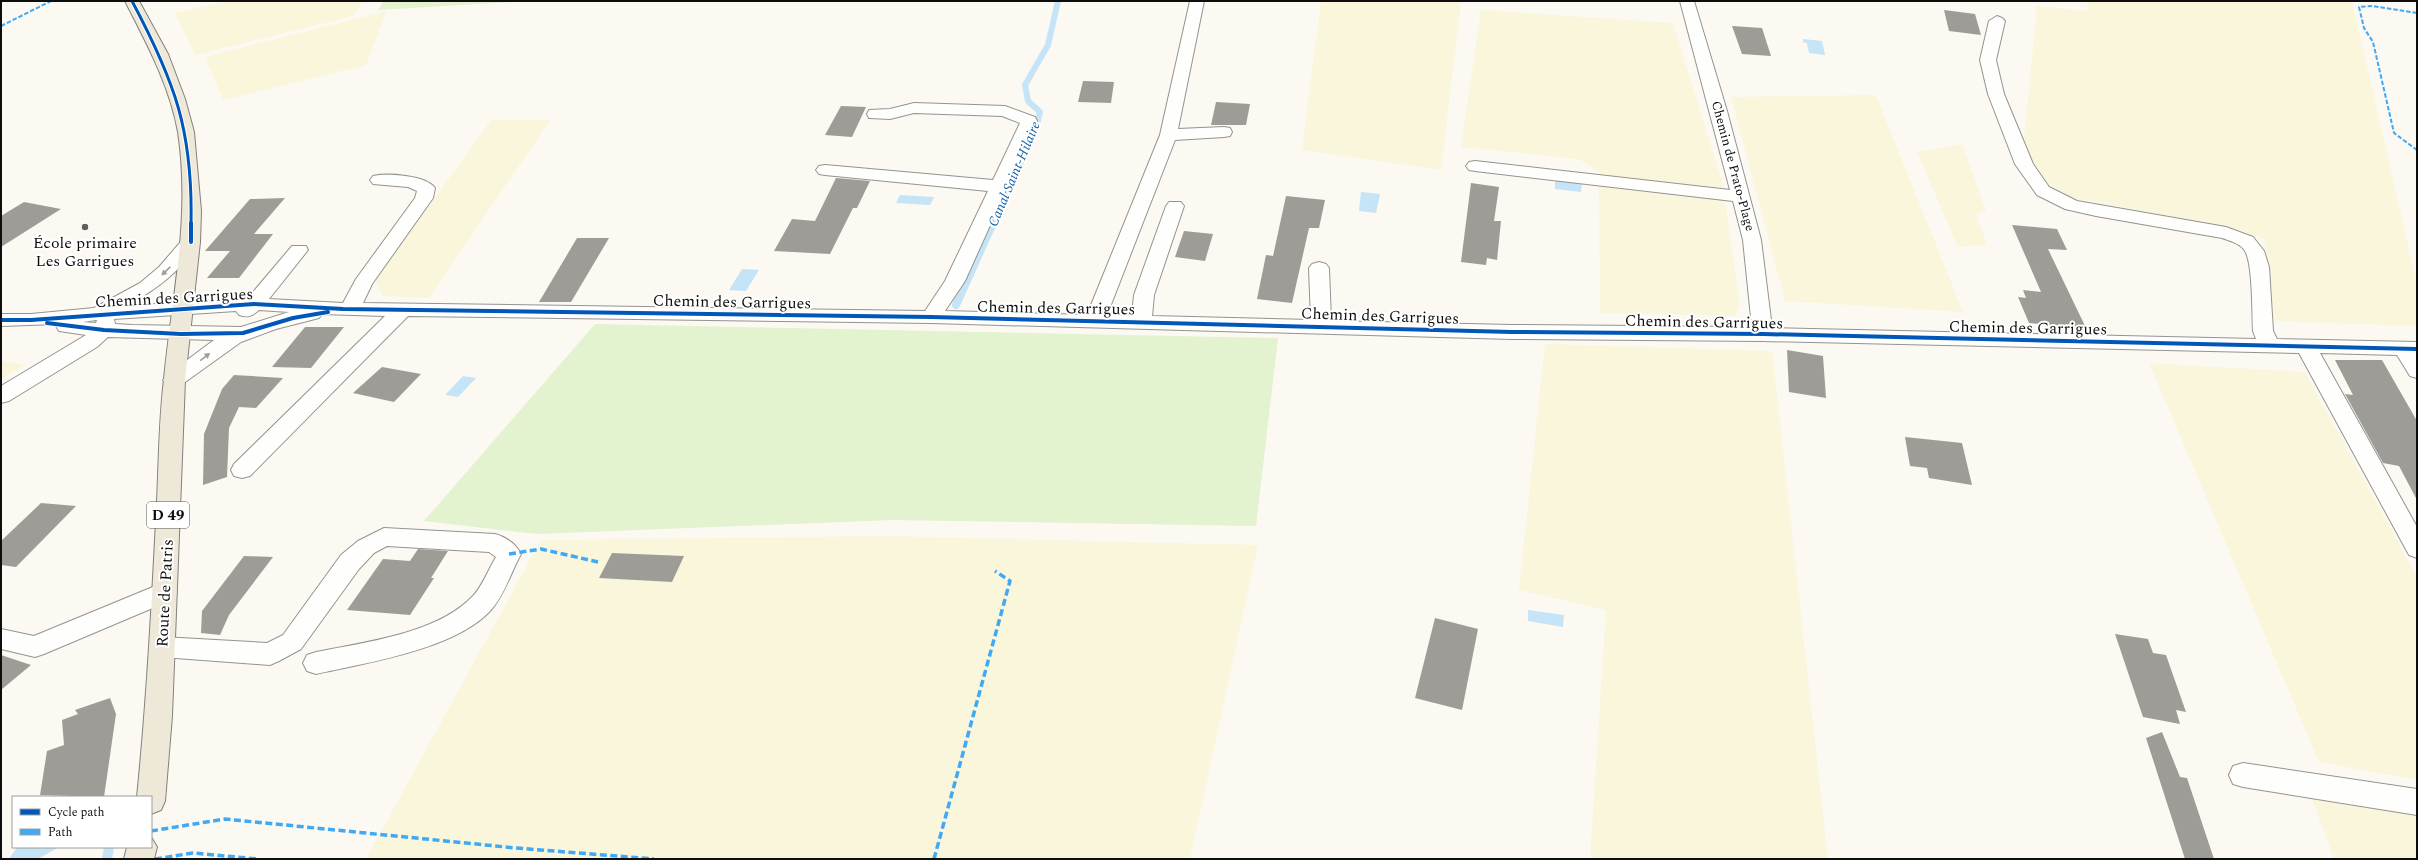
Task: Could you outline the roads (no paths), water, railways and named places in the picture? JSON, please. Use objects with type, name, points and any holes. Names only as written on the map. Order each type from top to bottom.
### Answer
[{"type":"main road","name":"D 49","points":[[132,1],[160,54],[177,99],[186,132],[190,164],[191,242]]},
{"type":"main road","name":"Route de Patris","points":[[151,796],[165,592],[174,380],[181,334],[191,242]]},
{"type":"main road","points":[[139,859],[142,848]]},
{"type":"street","points":[[1094,322],[1168,135],[1197,1]]},
{"type":"street","name":"Chemin de Prato-Plage","points":[[1687,1],[1719,111],[1752,240],[1763,334]]},
{"type":"street","points":[[1997,20],[1988,60],[1996,94],[2024,164],[2043,190],[2071,205],[2096,211],[2226,233],[2246,241],[2255,251],[2259,267],[2263,331],[2269,346]]},
{"type":"street","points":[[875,114],[890,114],[914,108],[1005,111],[1029,121],[955,281],[931,317]]},
{"type":"street","points":[[1168,135],[1224,132]]},
{"type":"street","points":[[1475,166],[1741,197]]},
{"type":"street","points":[[825,170],[894,176],[955,186],[999,186]]},
{"type":"street","points":[[347,309],[363,283],[424,198],[426,188],[411,182],[379,180]]},
{"type":"street","points":[[1142,322],[1144,295],[1175,206]]},
{"type":"street","name":"Chemin des Garrigues","points":[[103,319],[147,287],[166,271],[191,242]]},
{"type":"street","points":[[208,334],[222,329],[254,304],[299,250]]},
{"type":"street","points":[[1319,268],[1322,326]]},
{"type":"street","name":"Chemin des Garrigues","points":[[1,320],[103,319],[184,309],[254,304],[347,309],[931,317],[1512,332],[1763,334],[2410,349]]},
{"type":"street","name":"Chemin des Garrigues","points":[[174,380],[214,350],[243,333],[293,318],[347,309]]},
{"type":"street","points":[[242,470],[404,309]]},
{"type":"street","name":"Chemin des Garrigues","points":[[103,319],[181,334],[243,333]]},
{"type":"street","points":[[1,396],[90,342],[103,319]]},
{"type":"street","points":[[2306,346],[2417,549]]},
{"type":"street","points":[[2410,349],[2417,371]]},
{"type":"street","points":[[162,647],[270,654],[292,642],[350,562],[366,546],[384,537],[495,543],[509,554],[482,604],[463,620],[409,642],[316,663]]},
{"type":"street","points":[[1,639],[35,647],[165,592]]},
{"type":"street","points":[[2243,775],[2417,802]]},
{"type":"water","points":[[1803,39],[1822,41],[1825,55],[1809,53],[1807,43],[1803,42]]},
{"type":"water","points":[[1555,180],[1582,183],[1581,192],[1555,189]]},
{"type":"water","points":[[1361,192],[1380,194],[1376,213],[1359,211]]},
{"type":"water","points":[[900,195],[934,197],[930,205],[896,203]]},
{"type":"water","points":[[742,269],[759,270],[746,291],[729,290]]},
{"type":"water","points":[[463,376],[476,378],[458,397],[445,395]]},
{"type":"water","points":[[1528,610],[1564,615],[1563,627],[1528,621]]},
{"type":"water","points":[[16,848],[57,848],[38,859],[9,859]]},
{"type":"waterway","name":"Canal Saint-Hilaire","points":[[993,224],[1036,128],[1040,112],[1028,101],[1025,85],[1048,45],[1058,1]]},
{"type":"waterway","name":"Canal Saint-Hilaire","points":[[956,305],[993,223]]},
{"type":"waterway","points":[[107,859],[109,848]]},
{"type":"place","name":"École primaire Les Garrigues","points":[[85,227]]}]
